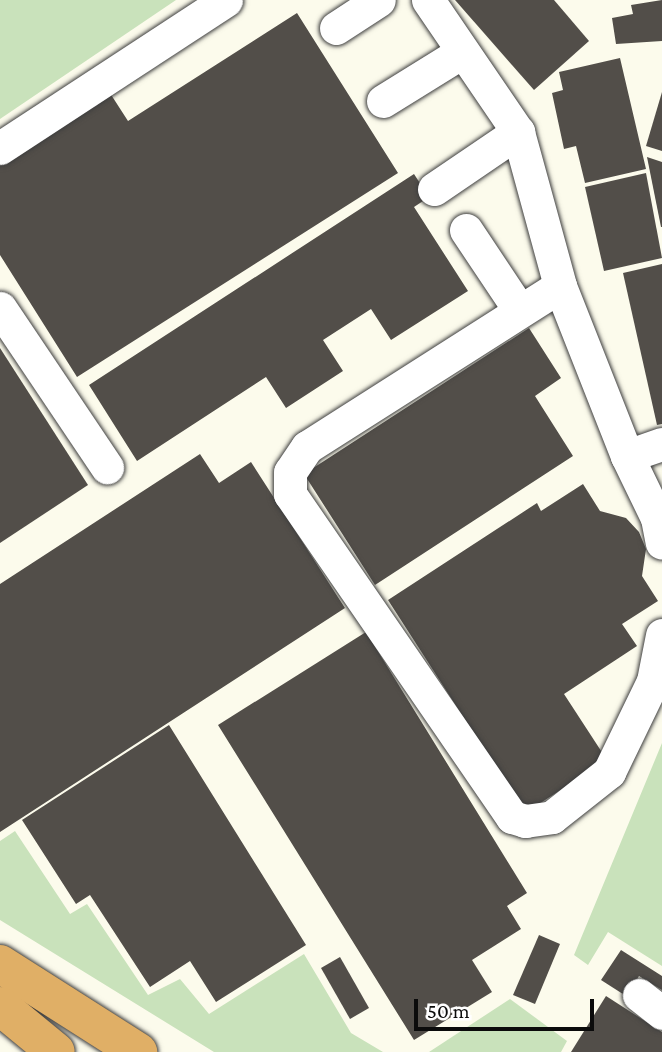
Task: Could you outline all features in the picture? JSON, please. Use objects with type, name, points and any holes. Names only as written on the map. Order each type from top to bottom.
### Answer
[{"type":"highway","points":[[0,964],[138,1052]]},
{"type":"highway","points":[[11,1017],[56,1052]]},
{"type":"lane","points":[[0,148],[226,0]]},
{"type":"lane","points":[[336,28],[380,0]]},
{"type":"lane","points":[[428,0],[518,132],[560,286],[627,456],[657,518],[662,543]]},
{"type":"lane","points":[[383,101],[462,52]]},
{"type":"lane","points":[[434,189],[518,132]]},
{"type":"lane","points":[[466,230],[520,311]]},
{"type":"lane","points":[[560,286],[306,447],[290,472],[290,495],[500,805],[512,817],[525,821],[552,817],[609,772],[653,681],[662,635]]},
{"type":"lane","points":[[0,308],[107,467]]},
{"type":"lane","points":[[627,456],[662,444]]},
{"type":"green space","points":[[0,0],[176,0],[0,119]]},
{"type":"green space","points":[[662,743],[662,966],[608,932],[588,965],[574,955]]},
{"type":"green space","points":[[15,831],[70,914],[87,904],[148,995],[180,979],[209,1014],[304,954],[351,1033],[383,1052],[214,1052],[0,920],[0,841]]},
{"type":"green space","points":[[510,999],[567,1041],[561,1052],[429,1052]]},
{"type":"building","points":[[455,0],[554,0],[589,41],[534,90]]},
{"type":"building","points":[[662,0],[662,41],[616,44],[612,18],[633,14],[631,5]]},
{"type":"building","points":[[297,13],[398,173],[77,377],[0,255],[0,159],[108,90],[128,121]]},
{"type":"building","points":[[620,58],[646,169],[585,183],[576,146],[564,149],[552,93],[563,90],[559,72]]},
{"type":"building","points":[[662,92],[662,151],[646,146]]},
{"type":"building","points":[[647,157],[662,162],[662,227],[661,227]]},
{"type":"building","points":[[646,173],[662,258],[604,271],[585,187]]},
{"type":"building","points":[[414,174],[429,197],[414,207],[468,291],[391,340],[371,309],[323,340],[343,371],[286,408],[266,377],[137,461],[89,385]]},
{"type":"building","points":[[662,264],[662,424],[657,425],[623,273]]},
{"type":"building","points":[[529,328],[561,378],[535,396],[573,456],[375,585],[304,474]]},
{"type":"building","points":[[0,348],[88,485],[0,543]]},
{"type":"building","points":[[200,454],[219,483],[251,462],[345,608],[0,832],[0,584]]},
{"type":"building","points":[[583,484],[600,511],[626,518],[639,532],[646,549],[642,576],[658,601],[622,624],[637,646],[564,694],[607,760],[525,813],[388,600],[537,503],[541,511]]},
{"type":"building","points":[[366,632],[527,893],[507,906],[521,929],[472,960],[492,992],[414,1040],[218,725]]},
{"type":"building","points":[[169,725],[306,945],[216,1002],[190,961],[150,987],[90,895],[76,904],[22,820]]},
{"type":"building","points":[[539,935],[560,944],[535,1004],[513,995]]},
{"type":"building","points":[[621,950],[662,976],[662,990],[639,976],[626,996],[601,980]]},
{"type":"building","points":[[340,957],[369,1008],[350,1019],[321,968]]},
{"type":"building","points":[[606,996],[662,1032],[662,1052],[571,1052]]}]
